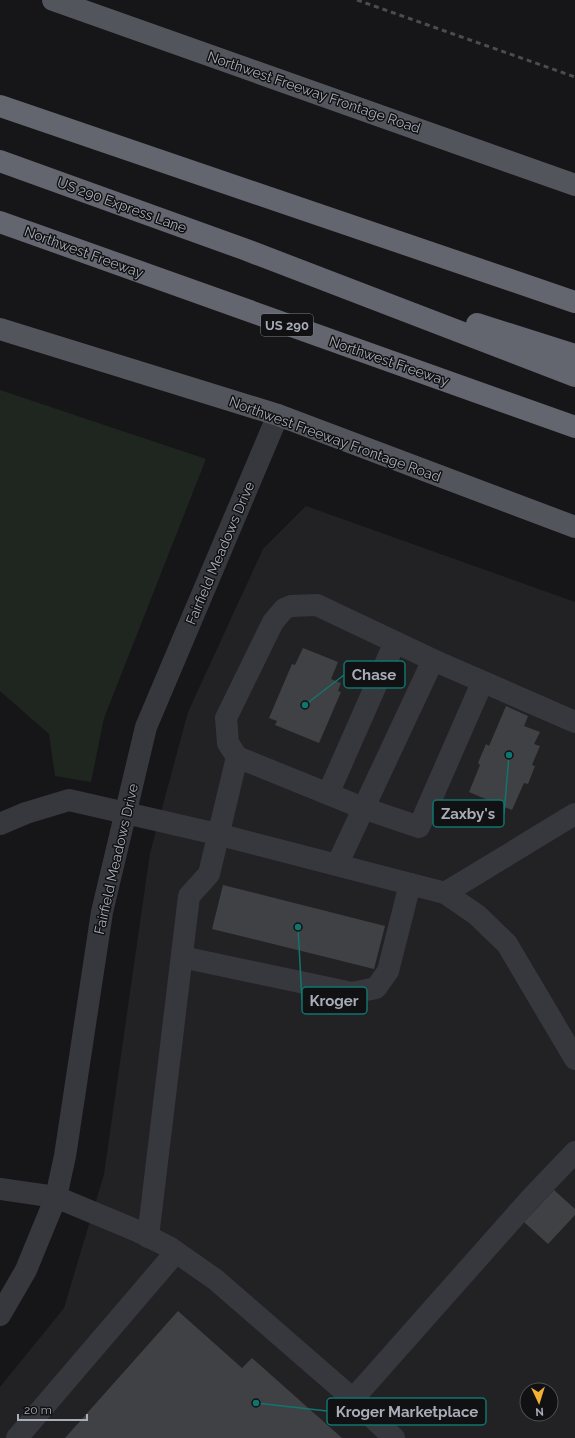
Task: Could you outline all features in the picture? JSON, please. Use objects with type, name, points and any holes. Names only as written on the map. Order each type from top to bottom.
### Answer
[{"type":"highway","points":[[0,106],[575,302]]},
{"type":"highway","name":"US 290 Express Lane","points":[[0,161],[244,249]]},
{"type":"highway","name":"Northwest Freeway","points":[[0,222],[575,427]]},
{"type":"highway","points":[[244,249],[575,355]]},
{"type":"highway","points":[[244,249],[575,376]]},
{"type":"main road","name":"Northwest Freeway Frontage Road","points":[[54,0],[575,185]]},
{"type":"main road","name":"Northwest Freeway Frontage Road","points":[[0,330],[278,415],[575,527]]},
{"type":"street","name":"Fairfield Meadows Drive","points":[[0,1315],[26,1270],[56,1197],[65,1156],[102,912],[146,727],[278,415]]},
{"type":"street","points":[[482,683],[419,826],[363,808],[237,757],[228,743],[226,718],[273,622],[284,609],[291,606],[317,605],[482,683],[575,722]]},
{"type":"street","points":[[328,794],[395,642]]},
{"type":"street","points":[[336,865],[433,660]]},
{"type":"street","points":[[148,1237],[189,896],[209,874],[217,834],[237,757]]},
{"type":"street","points":[[0,824],[26,813],[69,800],[217,834],[445,893],[477,915],[507,944],[575,1059]]},
{"type":"street","points":[[445,893],[575,814]]},
{"type":"street","points":[[182,957],[352,993],[376,988],[388,971],[410,884]]},
{"type":"street","points":[[353,1399],[532,1196],[575,1152]]},
{"type":"street","points":[[0,1189],[56,1197],[148,1237],[176,1252],[216,1280],[353,1399],[394,1438]]},
{"type":"street","points":[[17,1438],[176,1252]]},
{"type":"shaded area","points":[[0,390],[206,459],[104,718],[91,782],[55,776],[49,734],[0,691]]},
{"type":"shaded area","points":[[306,506],[575,602],[575,1438],[0,1438],[0,1387],[64,1308],[104,1174],[150,853],[188,712],[263,549]]},
{"type":"building","points":[[303,648],[338,662],[331,679],[341,683],[338,691],[341,692],[319,743],[275,725],[277,721],[269,718],[292,664],[295,665]]},
{"type":"building","points":[[506,706],[528,716],[524,726],[540,732],[534,744],[540,746],[532,765],[535,766],[528,784],[524,783],[512,810],[469,792],[480,765],[478,763],[486,744],[489,746]]},
{"type":"building","points":[[223,885],[385,926],[374,969],[212,929]]},
{"type":"building","points":[[554,1190],[575,1209],[575,1215],[548,1244],[524,1222]]},
{"type":"building","points":[[178,1311],[242,1368],[252,1358],[342,1438],[65,1438]]},
{"type":"railway","points":[[357,0],[575,77]]},
{"type":"place","name":"Chase","points":[[305,705]]},
{"type":"place","name":"Zaxby's","points":[[509,755]]},
{"type":"place","name":"Kroger","points":[[298,927]]},
{"type":"place","name":"Kroger Marketplace","points":[[256,1403]]}]
